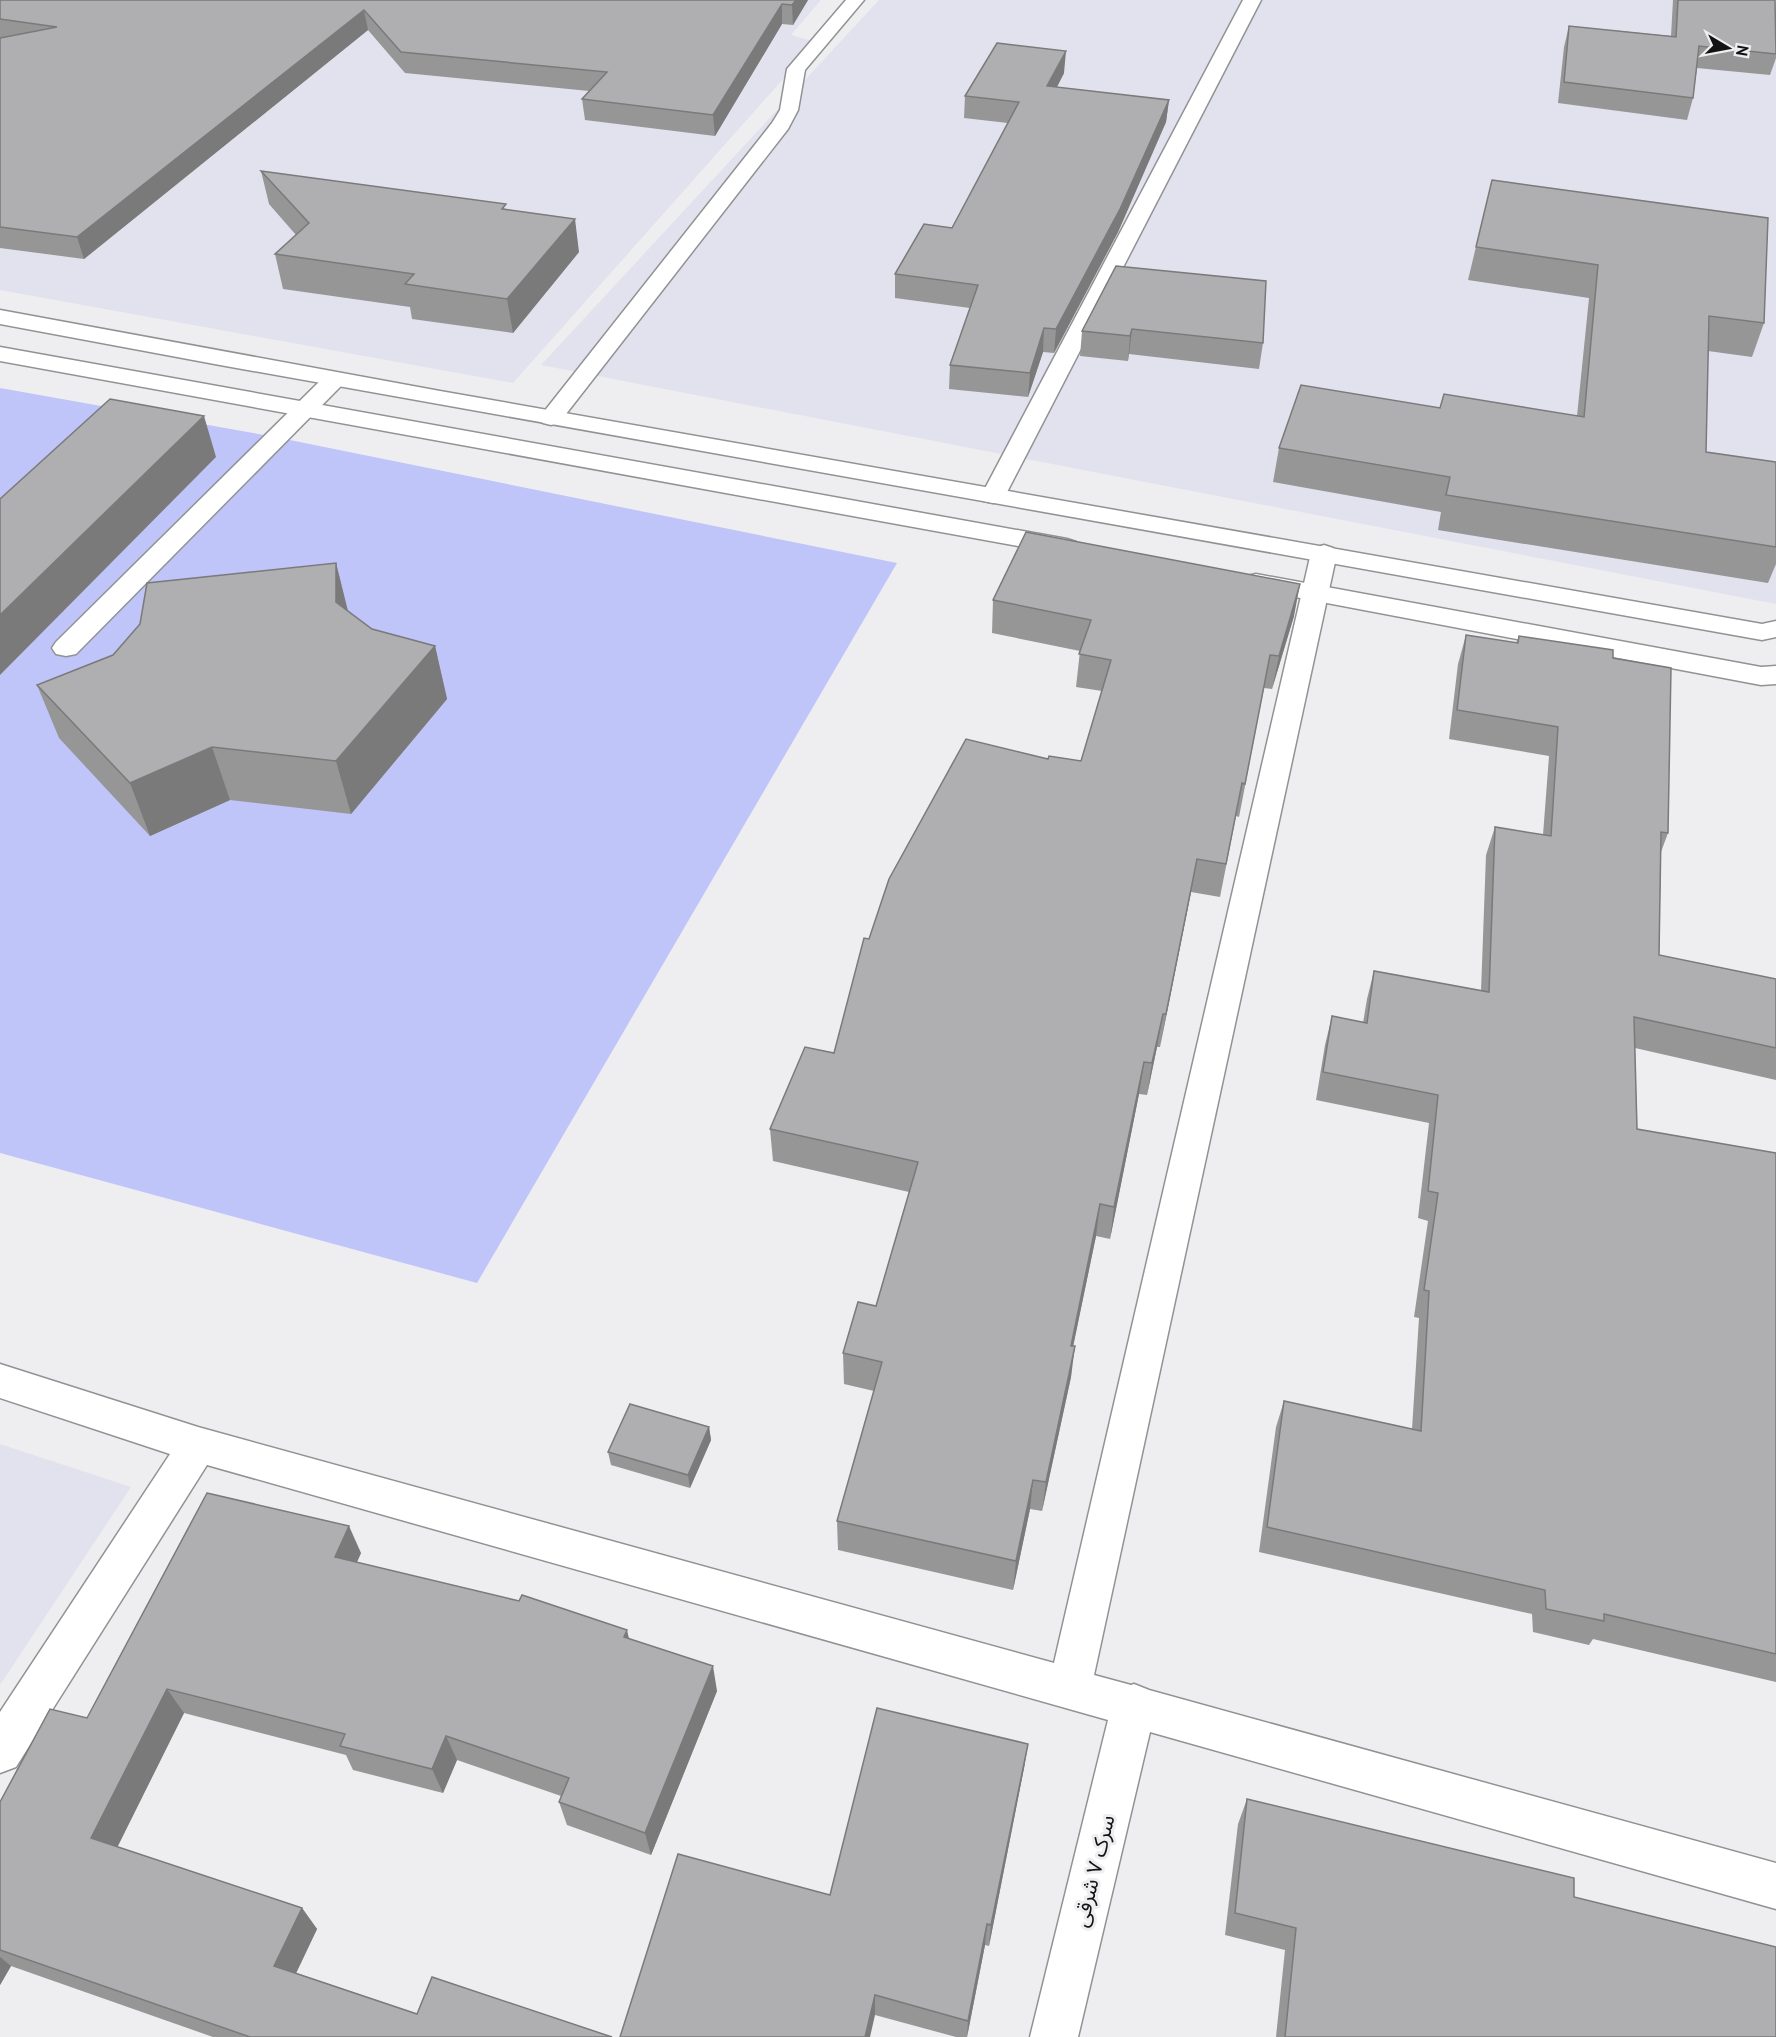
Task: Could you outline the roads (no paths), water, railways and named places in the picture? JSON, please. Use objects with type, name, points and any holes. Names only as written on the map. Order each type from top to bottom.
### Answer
[{"type":"street","points":[[551,418],[781,125],[789,110],[796,69],[855,0]]},
{"type":"street","points":[[993,496],[1252,0]]},
{"type":"street","points":[[0,317],[334,380],[1762,632],[1776,629]]},
{"type":"street","points":[[0,354],[1091,552]]},
{"type":"street","points":[[66,648],[334,380]]},
{"type":"street","points":[[1070,1687],[1324,553]]},
{"type":"street","points":[[1232,577],[1761,676],[1776,675]]},
{"type":"street","points":[[0,1381],[198,1445],[1776,1886]]},
{"type":"street","points":[[0,1750],[198,1445]]},
{"type":"street","name":"سرک ۷ شرقی","points":[[1054,2037],[1134,1705]]}]
